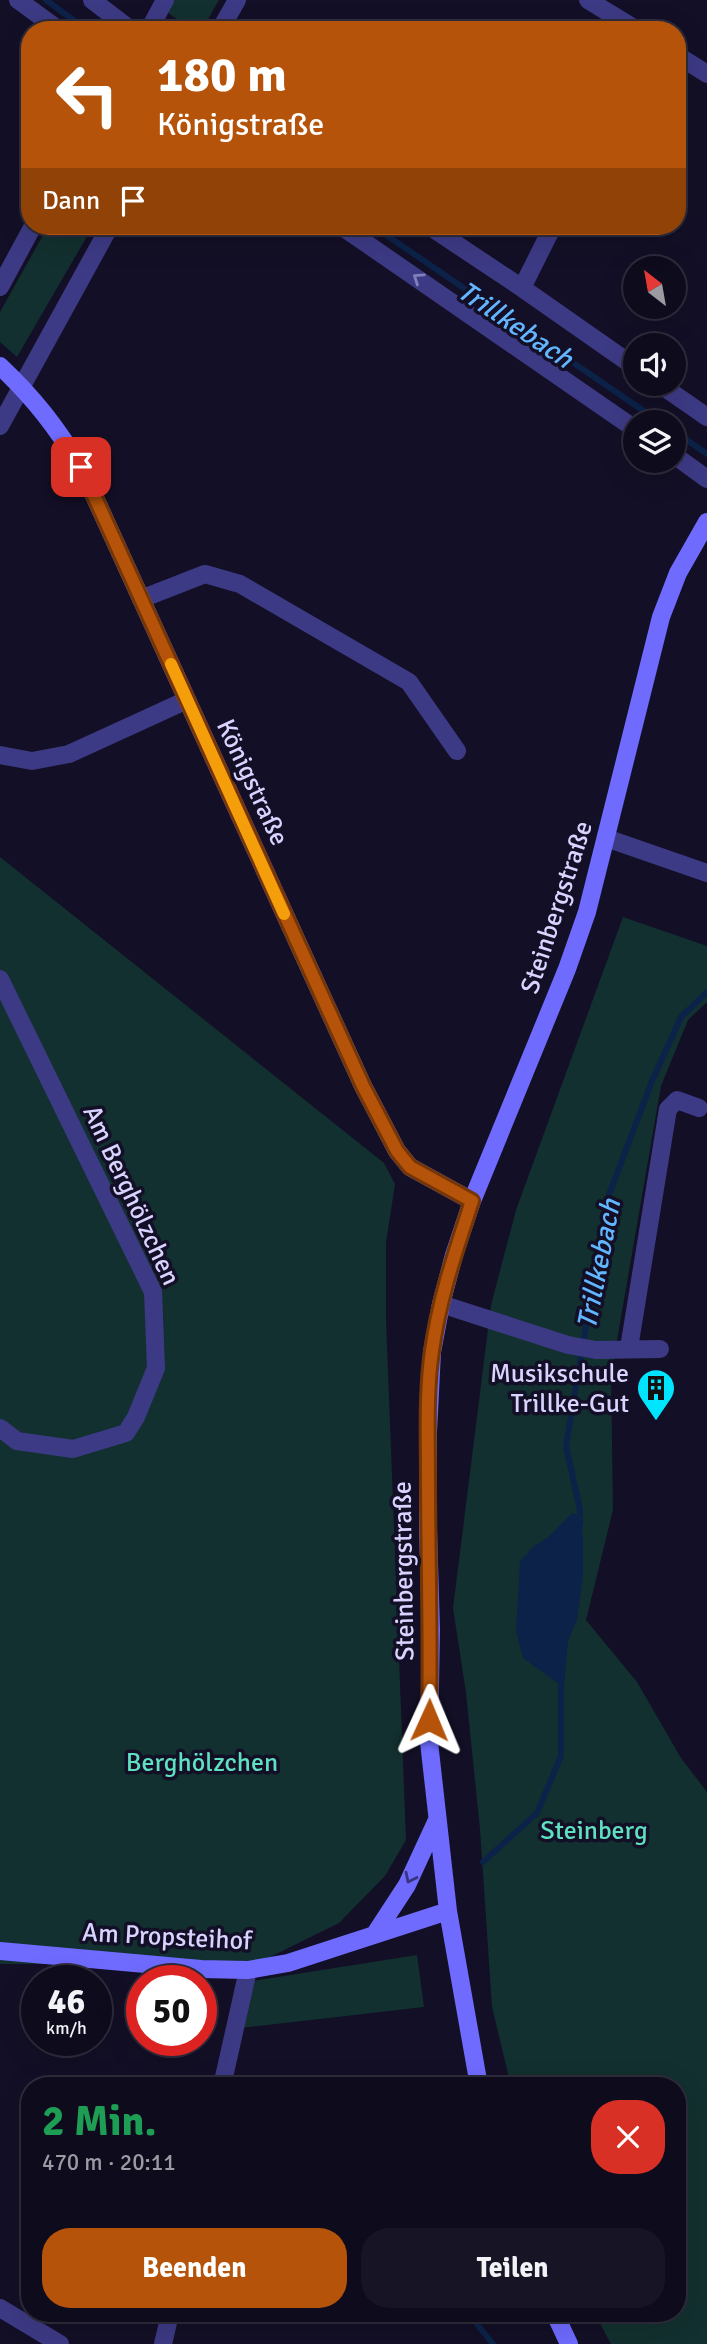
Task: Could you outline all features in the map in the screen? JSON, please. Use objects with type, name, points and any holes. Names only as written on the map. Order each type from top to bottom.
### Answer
[{"type":"main road","name":"Königstraße","points":[[0,366],[23,387],[55,425],[81,467],[363,1086],[397,1151],[410,1167],[472,1201]]},
{"type":"main road","name":"Steinbergstraße","points":[[476,2077],[448,1911],[429,1742],[431,1629],[428,1432],[432,1352],[441,1304],[472,1201],[567,969],[587,912],[661,617],[678,573],[707,522]]},
{"type":"main road","points":[[375,1934],[407,1885],[438,1818]]},
{"type":"main road","name":"Am Propsteihof","points":[[0,1951],[201,1969],[248,1970],[288,1963],[448,1911]]},
{"type":"main road","points":[[559,2322],[569,2344]]},
{"type":"street","points":[[18,0],[46,21]]},
{"type":"street","points":[[92,0],[119,21]]},
{"type":"street","points":[[154,21],[165,0]]},
{"type":"street","points":[[225,21],[237,0]]},
{"type":"street","points":[[587,0],[622,21]]},
{"type":"street","points":[[686,61],[707,74]]},
{"type":"street","points":[[0,287],[28,235]]},
{"type":"street","points":[[0,426],[105,235]]},
{"type":"street","points":[[354,235],[623,421]]},
{"type":"street","points":[[442,235],[623,359]]},
{"type":"street","points":[[522,288],[548,235]]},
{"type":"street","points":[[677,396],[707,417]]},
{"type":"street","points":[[686,464],[707,479]]},
{"type":"street","points":[[141,599],[205,574],[240,584],[409,682],[457,751]]},
{"type":"street","points":[[0,755],[32,761],[69,754],[187,700]]},
{"type":"street","points":[[606,838],[707,873]]},
{"type":"street","name":"Am Berghölzchen","points":[[0,979],[153,1292],[156,1368],[136,1417],[126,1433],[73,1450],[17,1441],[0,1428]]},
{"type":"street","points":[[629,1348],[668,1109],[677,1100],[699,1108]]},
{"type":"street","points":[[441,1304],[568,1345],[596,1349],[660,1349]]},
{"type":"street","points":[[224,2077],[248,1970]]},
{"type":"street","points":[[0,2308],[21,2321]]},
{"type":"street","points":[[23,2322],[60,2344]]},
{"type":"street","points":[[163,2344],[168,2322]]},
{"type":"green space","points":[[174,0],[219,0],[207,21],[180,21],[167,12]]},
{"type":"green space","points":[[43,235],[88,235],[17,357],[0,342],[0,312]]},
{"type":"green space","name":"Berghölzchen","points":[[0,857],[384,1163],[395,1184],[386,1243],[386,1319],[406,1840],[385,1876],[339,1923],[256,1964],[0,1964]]},
{"type":"green space","name":"Steinberg","points":[[623,917],[707,946],[707,1002],[688,1020],[661,1086],[611,1375],[613,1510],[586,1620],[637,1682],[681,1758],[707,1792],[707,2344],[611,2344],[599,2322],[686,2322],[686,2077],[509,2077],[492,2007],[480,1829],[466,1693],[453,1608],[491,1305],[516,1210]]},
{"type":"green space","points":[[417,1955],[424,2007],[241,2028],[252,1981]]},
{"type":"water","points":[[572,1513],[580,1516],[583,1577],[577,1620],[568,1641],[564,1688],[523,1658],[516,1631],[520,1561]]},
{"type":"waterway","name":"Trillkebach","points":[[46,0],[75,21]]},
{"type":"waterway","name":"Trillkebach","points":[[386,235],[642,410]]},
{"type":"waterway","name":"Trillkebach","points":[[686,439],[707,454]]},
{"type":"waterway","name":"Trillkebach","points":[[580,1524],[580,1510],[566,1446],[607,1200],[652,1081],[681,1017],[707,992]]},
{"type":"waterway","name":"Trillkebach","points":[[483,1862],[537,1813],[561,1756],[561,1680]]},
{"type":"waterway","name":"Trillkebach","points":[[475,2322],[493,2344]]},
{"type":"slow traffic","points":[[171,664],[284,914]]},
{"type":"place","name":"Musikschule Trillke-Gut","points":[[656,1422]]},
{"type":"route","points":[[81,467],[363,1086],[397,1151],[410,1167],[472,1201],[441,1304],[432,1352],[428,1432],[431,1629],[429,1720]]}]
